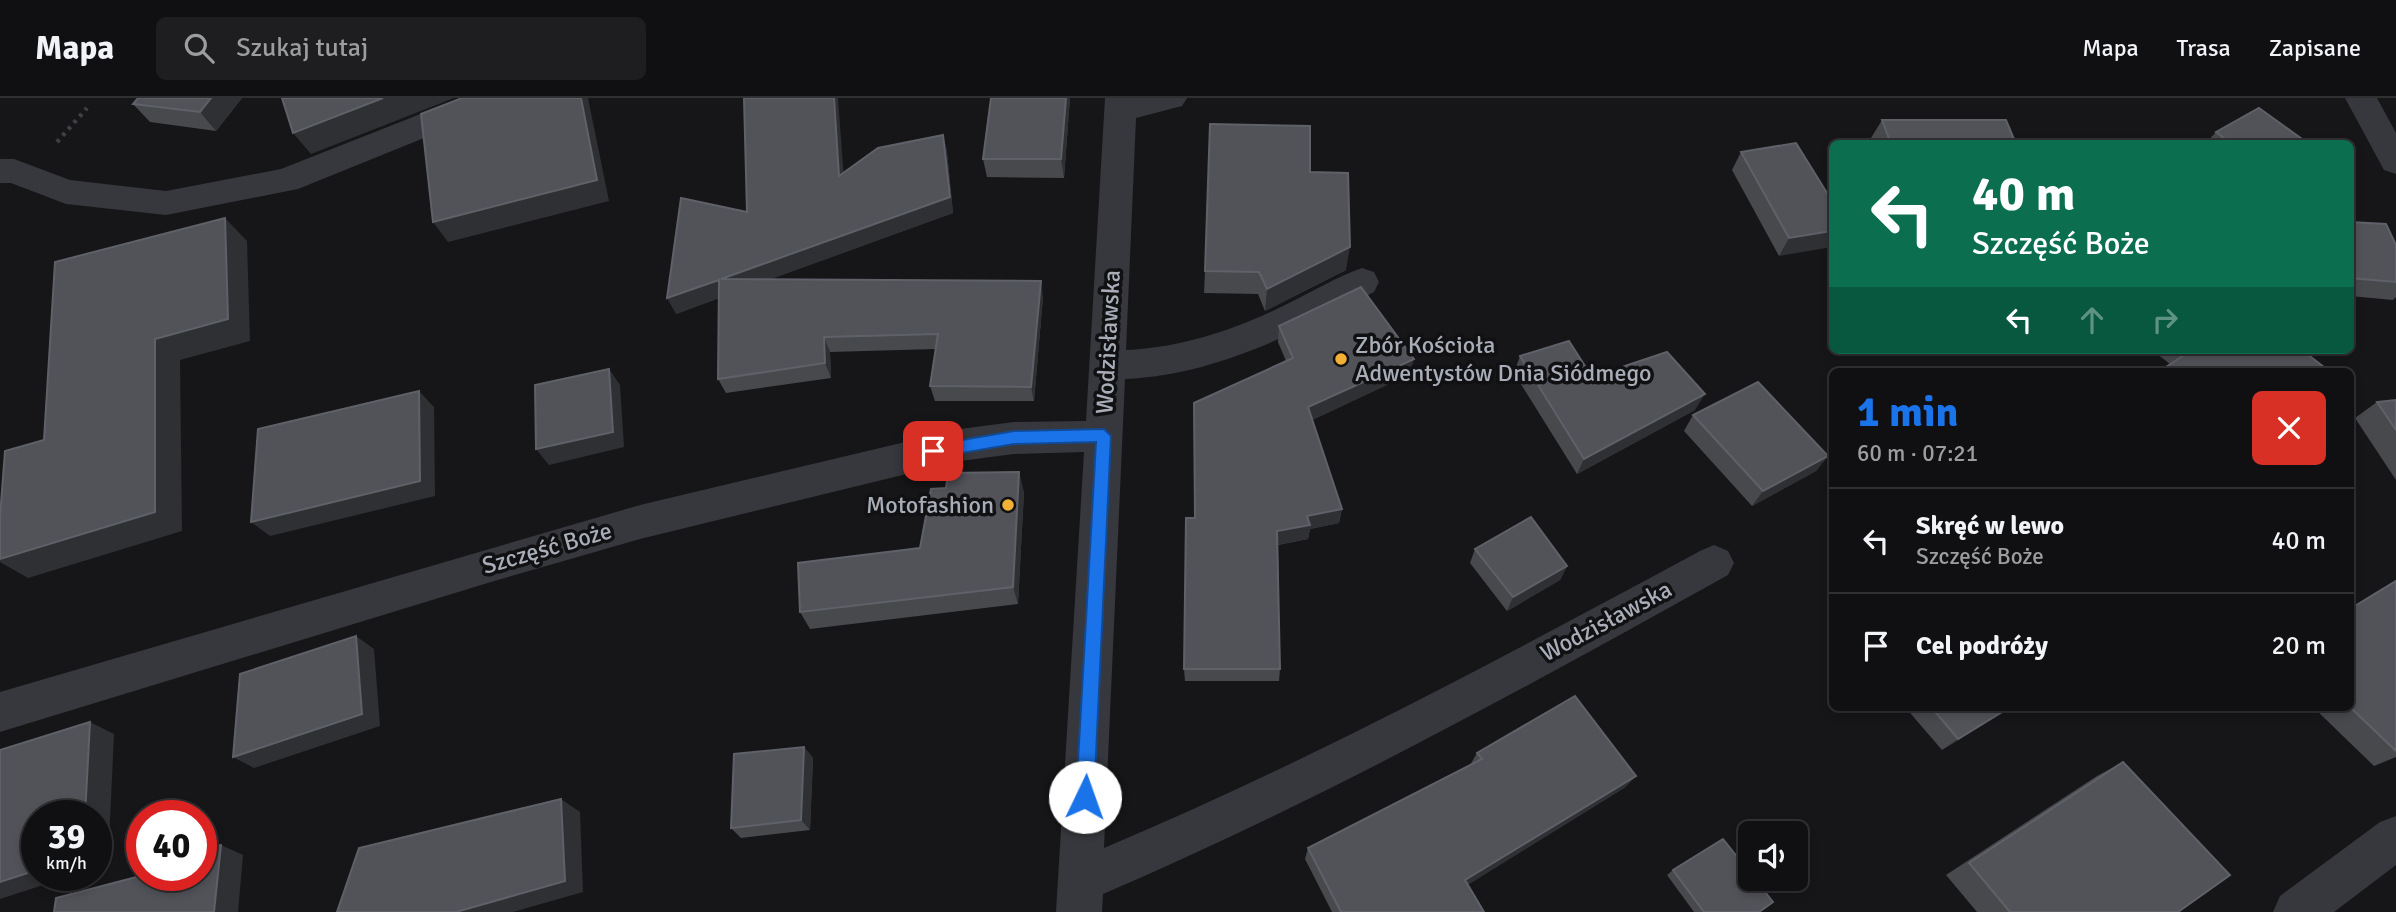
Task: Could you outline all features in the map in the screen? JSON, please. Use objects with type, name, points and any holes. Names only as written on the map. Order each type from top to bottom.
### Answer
[{"type":"street","points":[[0,171],[15,172],[66,192],[166,203],[286,180],[492,98]]},
{"type":"street","points":[[1120,104],[1171,98]]},
{"type":"street","points":[[2361,98],[2396,162]]},
{"type":"street","name":"Wodzisławska","points":[[1080,896],[1120,104]]},
{"type":"street","points":[[1107,365],[1164,361],[1203,353],[1262,333],[1362,282]]},
{"type":"street","name":"Szczęść Boże","points":[[0,712],[491,564],[640,522],[960,445],[1014,438],[1104,436]]},
{"type":"street","name":"Wodzisławska","points":[[1080,896],[1151,852],[1313,777],[1714,563]]},
{"type":"street","points":[[2296,912],[2396,838]]},
{"type":"building","points":[[138,98],[211,98],[200,112],[133,104]]},
{"type":"building","points":[[282,98],[383,98],[293,133]]},
{"type":"building","points":[[462,98],[581,98],[597,180],[433,222],[421,114]]},
{"type":"building","points":[[744,98],[834,98],[839,176],[878,148],[943,135],[950,197],[721,279],[1041,281],[1031,387],[930,386],[938,334],[824,337],[825,363],[718,379],[719,280],[667,298],[681,198],[747,212]]},
{"type":"building","points":[[991,98],[1066,98],[1061,159],[983,159]]},
{"type":"building","points":[[2259,108],[2303,140],[2227,140],[2216,132]]},
{"type":"building","points":[[1882,120],[2006,120],[2014,140],[1890,140]]},
{"type":"building","points":[[1210,124],[1310,126],[1310,172],[1348,173],[1350,247],[1267,289],[1259,272],[1205,271]]},
{"type":"building","points":[[1796,143],[1829,196],[1829,231],[1789,238],[1741,152]]},
{"type":"building","points":[[225,218],[228,319],[155,339],[155,512],[0,559],[5,451],[44,440],[55,262]]},
{"type":"building","points":[[2354,222],[2386,224],[2396,245],[2396,282],[2354,278]]},
{"type":"building","points":[[1361,287],[1414,359],[1308,407],[1342,509],[1307,516],[1310,525],[1277,531],[1280,669],[1184,669],[1186,518],[1195,518],[1194,403],[1293,358],[1279,326]]},
{"type":"building","points":[[1569,341],[1592,377],[1667,352],[1705,394],[1584,459],[1520,356]]},
{"type":"building","points":[[2186,354],[2307,354],[2325,368],[2164,368]]},
{"type":"building","points":[[609,369],[613,432],[536,449],[535,385]]},
{"type":"building","points":[[1758,382],[1828,456],[1763,491],[1693,415]]},
{"type":"building","points":[[419,391],[420,481],[251,522],[258,429]]},
{"type":"building","points":[[2396,400],[2396,430],[2377,402]]},
{"type":"building","points":[[1019,472],[1013,587],[800,612],[798,563],[920,548],[931,489],[946,488],[948,473]]},
{"type":"building","points":[[1531,517],[1567,566],[1513,597],[1475,549]]},
{"type":"building","points":[[2396,581],[2396,751],[2354,711],[2354,607]]},
{"type":"building","points":[[356,636],[362,714],[233,757],[240,674]]},
{"type":"building","points":[[1575,696],[1636,776],[1465,880],[1484,912],[1341,912],[1308,848],[1482,759],[1477,753]]},
{"type":"building","points":[[1934,711],[2004,711],[1958,739]]},
{"type":"building","points":[[90,722],[86,800],[21,800],[21,875],[0,882],[0,750]]},
{"type":"building","points":[[804,747],[801,820],[731,828],[734,754]]},
{"type":"building","points":[[2123,762],[2230,875],[2178,912],[2010,912],[1969,863]]},
{"type":"building","points":[[561,799],[565,881],[456,912],[337,912],[359,848]]},
{"type":"building","points":[[1723,839],[1738,858],[1738,891],[1764,891],[1773,902],[1759,912],[1704,912],[1673,870]]},
{"type":"building","points":[[221,845],[217,883],[217,846]]},
{"type":"building","points":[[126,880],[126,891],[216,891],[214,912],[54,912],[56,898],[83,891],[112,891],[112,883]]},
{"type":"place","name":"Zbór Kościoła Adwentystów Dnia Siódmego","points":[[1341,359]]},
{"type":"place","name":"Motofashion","points":[[1008,505]]},
{"type":"route","points":[[933,451],[1014,438],[1104,436],[1085,797]]}]
